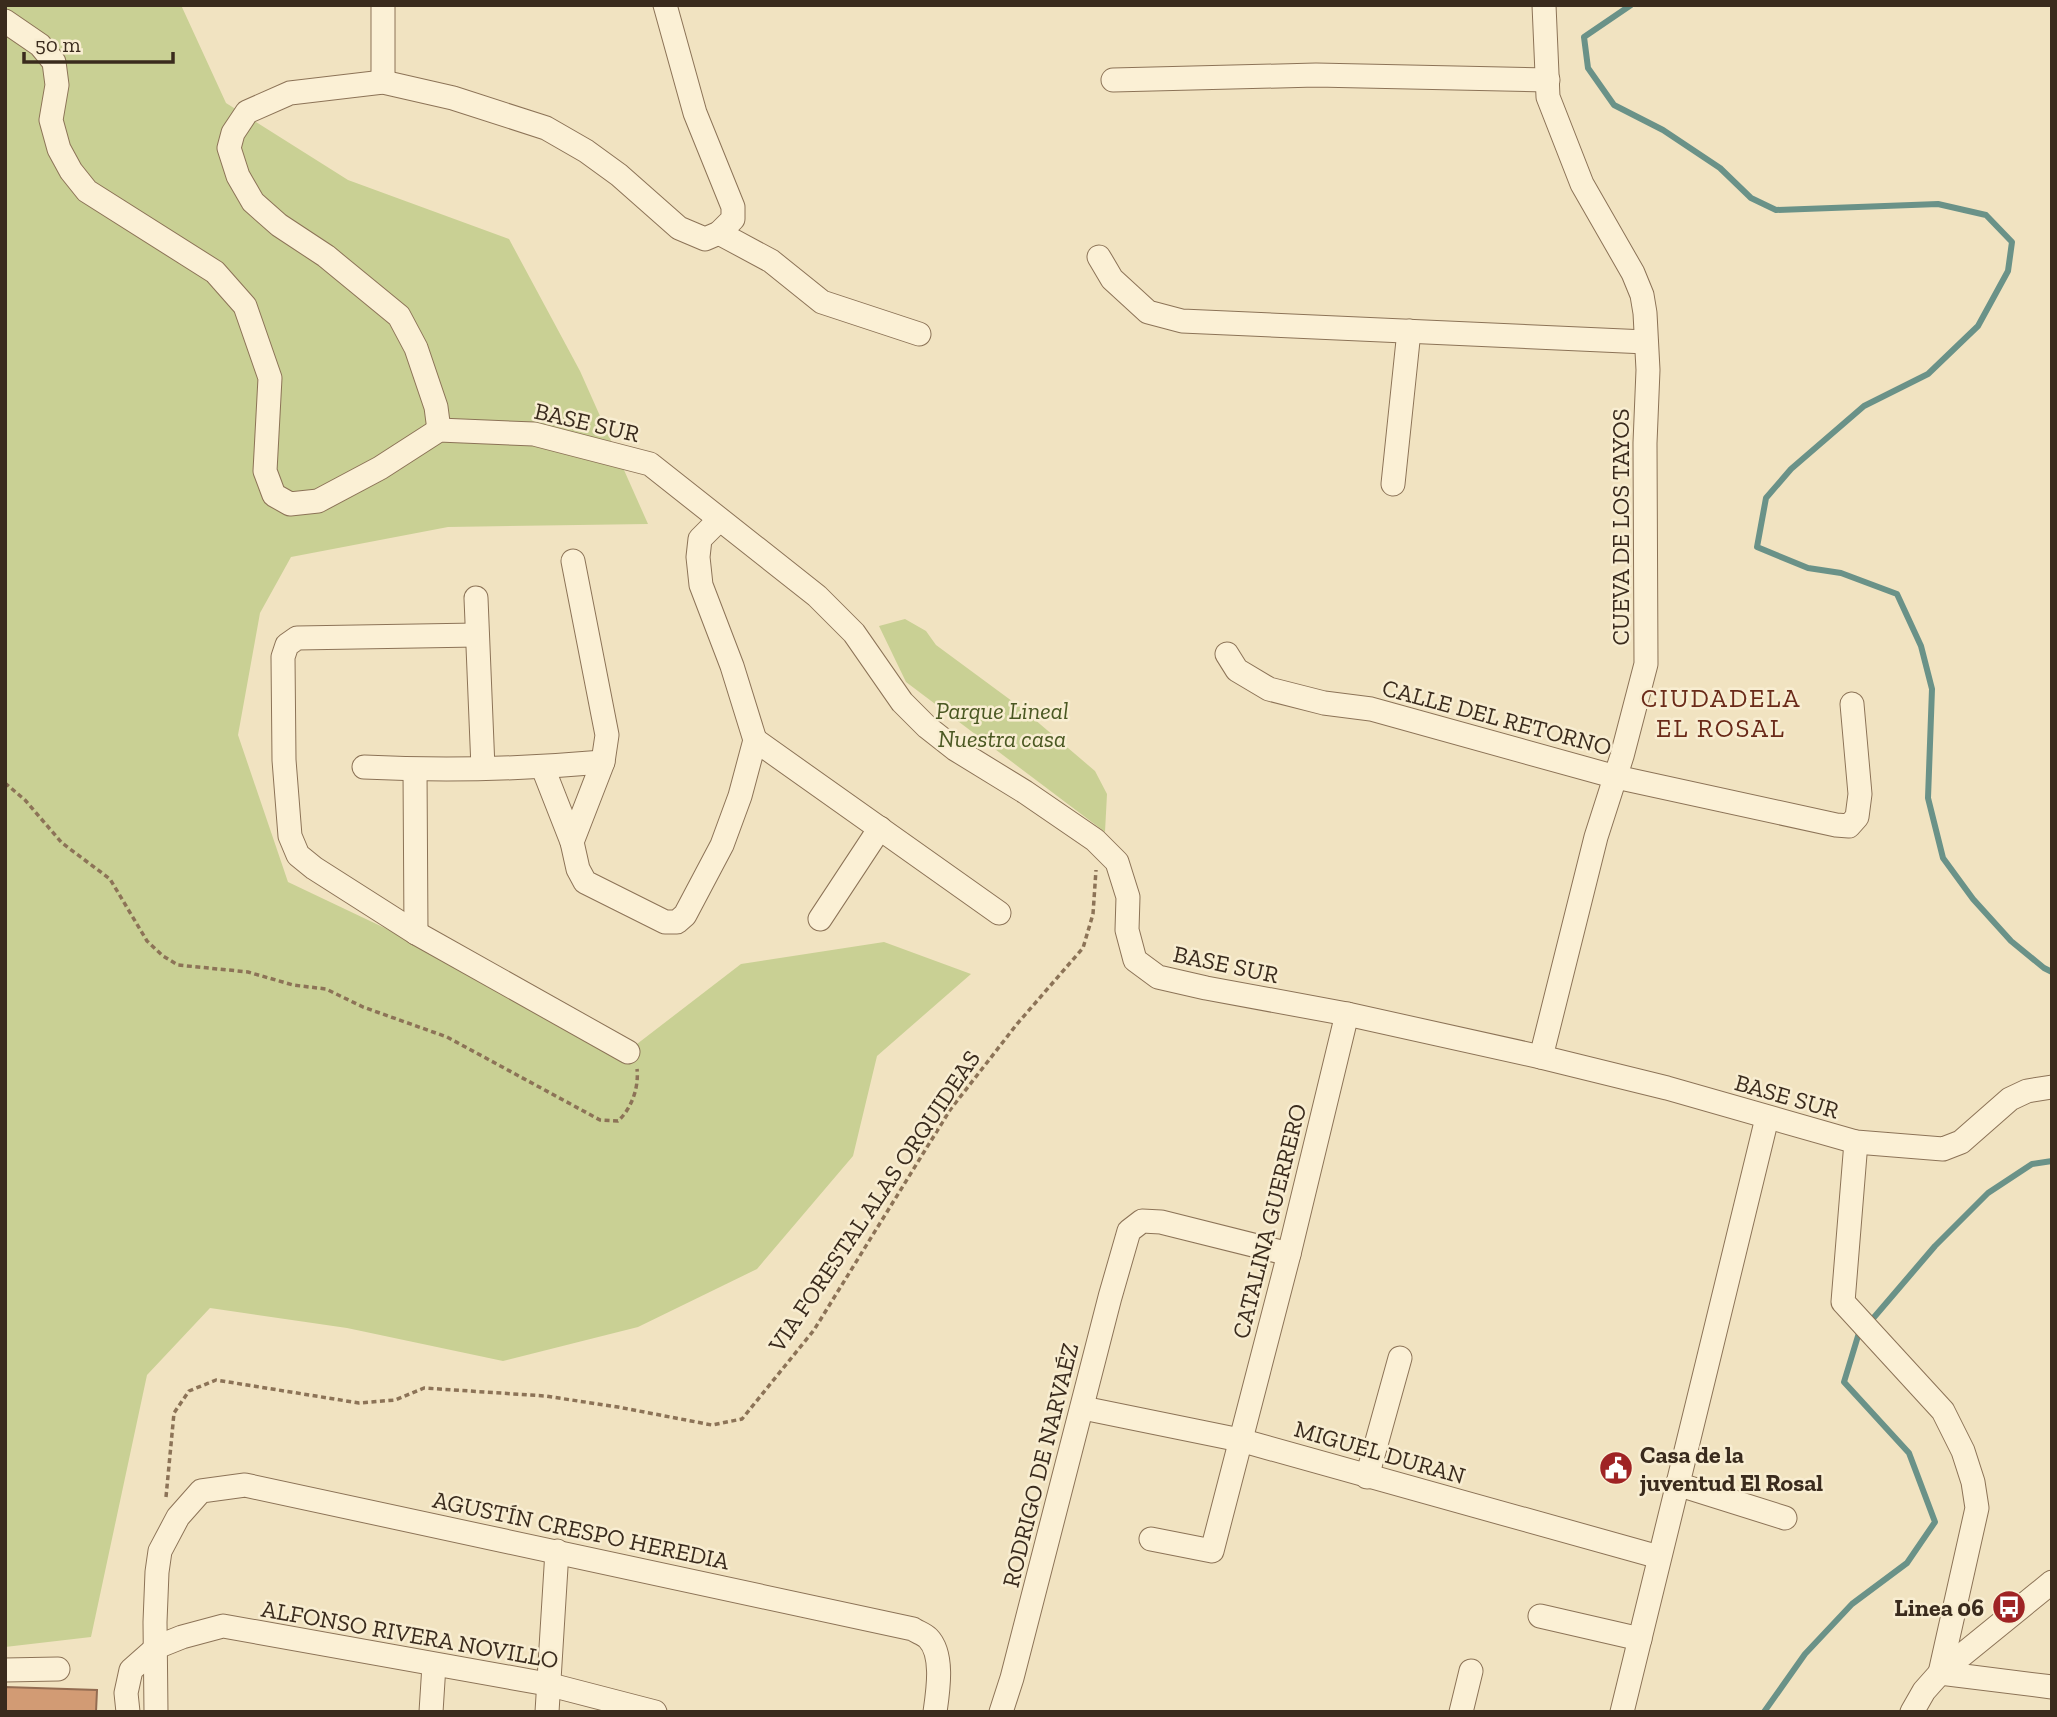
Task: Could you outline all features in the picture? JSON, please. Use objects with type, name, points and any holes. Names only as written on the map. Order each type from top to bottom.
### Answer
[{"type":"street","points":[[383,5],[383,82]]},
{"type":"street","points":[[5,21],[40,45],[54,62],[57,85],[51,120],[59,149],[71,171],[87,191],[215,272],[245,306],[270,379],[265,471],[274,495],[290,504],[318,501],[380,468],[439,430],[436,407],[416,348],[399,316],[326,256],[279,225],[253,202],[238,176],[229,148],[233,133],[247,112],[290,93],[383,82],[453,98],[546,128],[586,151],[619,175],[679,228],[705,239],[719,233],[733,219],[733,207],[695,113],[665,5]]},
{"type":"street","name":"CUEVA DE LOS TAYOS","points":[[1541,1057],[1597,837],[1646,664],[1645,313],[1642,295],[1633,274],[1582,184],[1548,97],[1544,5]]},
{"type":"street","points":[[1113,80],[1316,75],[1548,80]]},
{"type":"street","points":[[719,233],[771,261],[822,302],[919,334]]},
{"type":"street","points":[[1099,257],[1112,279],[1148,312],[1182,321],[1646,342]]},
{"type":"street","points":[[1393,484],[1409,331]]},
{"type":"street","name":"BASE SUR","points":[[439,430],[534,434],[650,464],[817,596],[854,633],[902,702],[927,727],[955,749],[1095,840],[1117,862],[1128,897],[1127,930],[1135,960],[1158,977],[1206,989],[1347,1014],[1541,1057],[1667,1088],[1856,1142],[1943,1149],[1961,1142],[2010,1099],[2026,1091],[2052,1087]]},
{"type":"street","points":[[543,768],[585,882],[664,922],[677,922],[685,915],[722,845],[740,796],[755,740],[732,666],[701,585],[698,557],[700,540],[719,520]]},
{"type":"street","points":[[572,842],[603,762],[607,735],[573,561]]},
{"type":"street","points":[[476,598],[482,768]]},
{"type":"street","points":[[477,635],[297,638],[287,645],[283,657],[290,836],[298,855],[314,868],[416,933],[628,1052]]},
{"type":"street","name":"CALLE DEL RETORNO","points":[[1227,654],[1237,670],[1269,689],[1324,703],[1371,709],[1616,777],[1849,826],[1857,817],[1860,794],[1852,704]]},
{"type":"street","points":[[755,740],[999,913]]},
{"type":"street","points":[[364,767],[415,770],[543,768],[603,762]]},
{"type":"street","points":[[415,770],[416,933]]},
{"type":"street","points":[[820,919],[880,828]]},
{"type":"street","name":"CATALINA GUERRERO","points":[[1151,1539],[1212,1551],[1289,1254],[1347,1014]]},
{"type":"street","points":[[1622,1712],[1767,1118]]},
{"type":"street","points":[[1856,1142],[1843,1302],[1943,1411],[1963,1451],[1978,1508],[1940,1673]]},
{"type":"street","name":"RODRIGO DE NARVAÉZ","points":[[1001,1712],[1129,1231],[1142,1221],[1161,1222],[1289,1254]]},
{"type":"street","points":[[1367,1476],[1400,1358]]},
{"type":"street","name":"MIGUEL DURAN","points":[[1083,1408],[1240,1440],[1659,1557]]},
{"type":"street","points":[[1677,1484],[1785,1518]]},
{"type":"street","name":"AGUSTÍN CRESPO HEREDIA","points":[[157,1647],[156,1585],[160,1551],[178,1517],[201,1491],[245,1485],[913,1629],[929,1639],[936,1656],[938,1687],[935,1712]]},
{"type":"street","points":[[547,1712],[557,1551]]},
{"type":"street","points":[[1912,1712],[1924,1691],[1940,1673],[2052,1582]]},
{"type":"street","points":[[1540,1616],[1640,1639]]},
{"type":"street","name":"ALFONSO RIVERA NOVILLO","points":[[157,1647],[223,1626],[547,1684],[655,1712]]},
{"type":"street","points":[[128,1712],[126,1693],[131,1670],[157,1647]]},
{"type":"street","points":[[156,1712],[157,1647]]},
{"type":"street","points":[[431,1712],[434,1665]]},
{"type":"street","points":[[5,1670],[58,1669]]},
{"type":"street","points":[[1461,1712],[1471,1671]]},
{"type":"street","points":[[1940,1673],[2052,1687]]},
{"type":"path","points":[[5,783],[25,800],[62,843],[110,879],[147,941],[178,965],[248,972],[293,985],[326,989],[363,1007],[447,1037],[600,1120],[618,1121],[626,1114],[638,1079],[636,1063],[628,1052]]},
{"type":"path","name":"VIA FORESTAL ALAS ORQUIDEAS","points":[[164,1510],[174,1413],[190,1391],[216,1380],[359,1403],[395,1400],[424,1388],[545,1396],[712,1425],[742,1419],[814,1330],[950,1110],[1017,1024],[1083,948],[1093,914],[1096,881],[1095,840]]},
{"type":"green space","points":[[5,5],[181,5],[226,103],[348,180],[509,239],[580,371],[648,524],[448,527],[291,557],[260,613],[238,735],[288,882],[448,958],[624,1054],[741,964],[884,942],[971,974],[877,1056],[853,1156],[757,1269],[638,1327],[503,1361],[347,1328],[210,1308],[147,1375],[91,1637],[5,1647]]},
{"type":"green space","name":"Parque Lineal Nuestra casa","points":[[905,619],[926,631],[936,645],[1020,707],[1095,771],[1107,794],[1105,832],[906,682],[879,626]]},
{"type":"building","points":[[5,1687],[97,1690],[96,1712],[5,1712]]},
{"type":"waterway","points":[[1631,5],[1584,37],[1588,68],[1614,105],[1663,130],[1720,168],[1751,198],[1776,210],[1938,204],[1986,215],[2012,242],[2008,271],[1978,326],[1928,374],[1864,406],[1791,469],[1766,498],[1757,547],[1808,568],[1841,573],[1897,594],[1921,646],[1932,689],[1928,798],[1943,858],[1973,899],[2011,941],[2052,972]]},
{"type":"waterway","points":[[1764,1712],[1805,1654],[1852,1604],[1907,1563],[1935,1522],[1909,1453],[1844,1382],[1858,1336],[1935,1246],[1988,1193],[2032,1164],[2052,1161]]},
{"type":"place","name":"Casa de la juventud El Rosal","points":[[1616,1468]]},
{"type":"place","name":"Linea 06","points":[[2009,1607]]},
{"type":"district","name":"CIUDADELA EL ROSAL","points":[[1721,713]]}]
